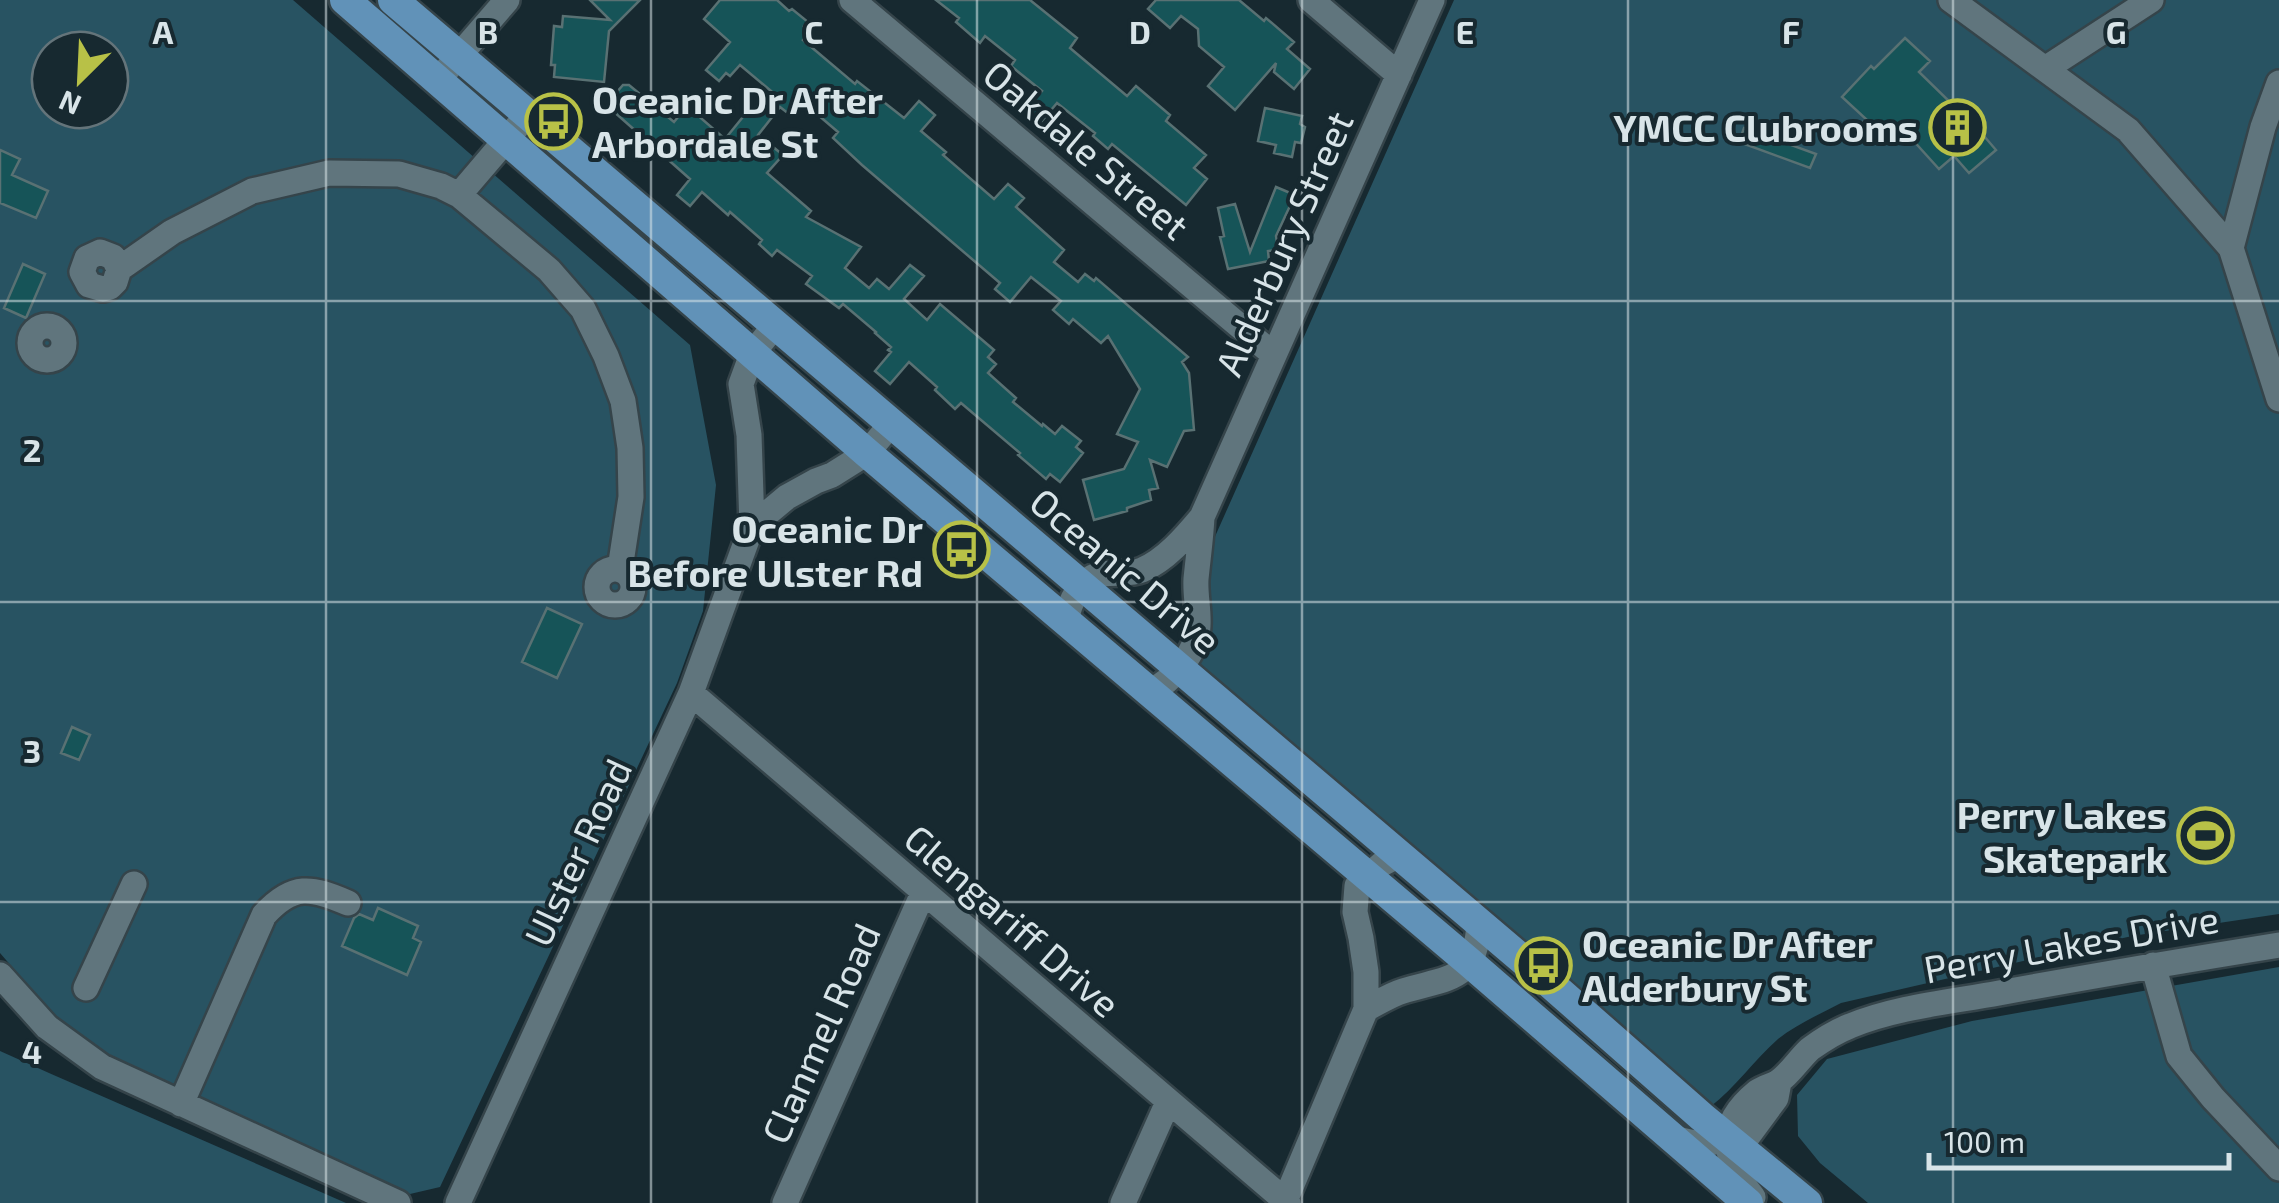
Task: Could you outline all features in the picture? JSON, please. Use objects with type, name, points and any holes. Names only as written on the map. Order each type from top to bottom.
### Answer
[{"type":"main road","name":"Oceanic Drive","points":[[344,0],[867,453],[1748,1203]]},
{"type":"main road","name":"Oceanic Drive","points":[[393,0],[1807,1203]]},
{"type":"street","points":[[438,80],[507,0]]},
{"type":"street","name":"Oakdale Street","points":[[852,0],[1274,355]]},
{"type":"street","points":[[1312,0],[1399,74]]},
{"type":"street","name":"Alderbury Street","points":[[1082,586],[1094,576],[1141,570],[1156,562],[1202,517],[1432,0]]},
{"type":"street","points":[[1952,0],[2128,130],[2231,248],[2279,399]]},
{"type":"street","points":[[2045,69],[2151,0]]},
{"type":"street","points":[[2231,248],[2263,127],[2279,83]]},
{"type":"street","points":[[460,195],[528,114]]},
{"type":"street","points":[[119,269],[172,232],[252,190],[329,173],[399,174],[460,195],[549,270],[583,309],[606,356],[623,401],[630,448],[631,497],[620,569]]},
{"type":"street","name":"Ulster Road","points":[[458,1203],[692,693],[752,526],[749,435],[741,384],[752,354],[776,324]]},
{"type":"street","points":[[752,526],[787,497],[832,476],[867,453],[892,423]]},
{"type":"street","name":"Alderbury Street","points":[[1148,692],[1159,687],[1192,649],[1198,625],[1196,588],[1202,517]]},
{"type":"street","points":[[1066,622],[1067,612],[1082,586]]},
{"type":"street","name":"Glengariff Drive","points":[[692,693],[1286,1202]]},
{"type":"street","points":[[1286,1202],[1366,1009],[1366,972],[1355,912],[1357,886],[1399,855]]},
{"type":"street","points":[[86,988],[134,884]]},
{"type":"street","points":[[180,1104],[264,915],[279,898],[296,891],[320,891],[348,904]]},
{"type":"street","name":"Clanmel Road","points":[[786,1203],[923,893]]},
{"type":"street","points":[[1366,1009],[1401,992],[1456,977],[1476,950],[1479,923]]},
{"type":"street","name":"Perry Lakes Drive","points":[[1728,1138],[1732,1122],[1748,1100],[1761,1088],[1779,1082],[1810,1049],[1848,1026],[1902,1010],[2279,946]]},
{"type":"street","points":[[2153,965],[2178,1056],[2279,1168]]},
{"type":"street","points":[[0,975],[47,1027],[102,1068],[398,1203]]},
{"type":"street","points":[[1123,1203],[1168,1102]]},
{"type":"street","points":[[1670,1137],[1694,1143],[1728,1138],[1736,1176],[1758,1203]]},
{"type":"shaded area","points":[[0,0],[293,0],[690,345],[716,485],[703,611],[677,683],[440,1187],[410,1194],[166,1086],[100,1053],[56,1018],[0,953]]},
{"type":"shaded area","points":[[1454,0],[2279,0],[2279,914],[2132,936],[1841,1003],[1778,1039],[1710,1107],[1201,673],[1197,663],[1209,550]]},
{"type":"shaded area","points":[[2279,967],[2279,1203],[1868,1203],[1820,1163],[1798,1136],[1797,1095],[1827,1059],[1972,1021]]},
{"type":"shaded area","points":[[0,1051],[49,1073],[346,1203],[0,1203]]},
{"type":"building","points":[[590,0],[640,0],[609,31],[604,82],[554,77],[554,26],[562,27],[563,16],[610,20]]},
{"type":"building","points":[[720,0],[777,0],[808,22],[804,26],[811,31],[803,40],[855,84],[857,81],[904,118],[919,101],[935,115],[921,131],[946,152],[943,155],[994,199],[1008,184],[1024,198],[1016,207],[1064,250],[1054,262],[1078,282],[1085,274],[1094,281],[1096,278],[1188,357],[1182,362],[1189,373],[1194,430],[1184,431],[1167,467],[1150,460],[1158,488],[1149,490],[1151,500],[1094,520],[1083,480],[1124,469],[1138,442],[1117,434],[1140,389],[1108,336],[1101,343],[1073,319],[1069,324],[1053,310],[1061,301],[1031,277],[1010,302],[995,289],[1000,283],[862,165],[833,138],[838,132],[804,103],[799,108],[796,105],[789,114],[780,107],[758,135],[783,155],[767,173],[811,211],[806,217],[861,247],[845,268],[869,288],[877,279],[889,289],[910,265],[924,276],[904,299],[927,320],[940,304],[994,350],[988,357],[996,364],[988,373],[1016,398],[1013,402],[1055,434],[1062,426],[1081,441],[1076,447],[1083,453],[1060,482],[1050,474],[1046,479],[961,403],[955,409],[909,362],[890,384],[875,371],[891,352],[876,332],[843,304],[839,308],[806,284],[812,276],[777,250],[772,256],[759,244],[762,240],[702,192],[690,206],[677,195],[690,179],[612,110],[615,106],[609,101],[623,85],[629,85],[674,122],[687,106],[725,139],[771,91],[740,65],[719,81],[706,70],[730,42],[704,19]]},
{"type":"building","points":[[936,0],[1030,0],[1077,38],[1070,48],[1127,96],[1136,86],[1170,115],[1166,121],[1206,155],[1194,168],[1207,179],[1186,205],[1112,144],[1108,149],[1093,136],[1095,133],[1057,103],[1041,122],[1026,109],[1042,91],[1011,66],[1015,60],[985,36],[980,43],[956,22],[959,18]]},
{"type":"building","points":[[1156,0],[1239,0],[1294,42],[1287,49],[1310,69],[1294,89],[1274,72],[1276,63],[1235,110],[1208,86],[1224,67],[1199,46],[1198,29],[1181,16],[1170,28],[1148,9]]},
{"type":"building","points":[[1905,38],[1930,61],[1919,72],[1960,108],[1996,150],[1969,173],[1954,156],[1939,169],[1901,127],[1885,144],[1842,97]]},
{"type":"building","points":[[1265,108],[1302,116],[1300,124],[1305,127],[1301,143],[1295,142],[1292,157],[1274,153],[1276,145],[1258,141]]},
{"type":"building","points":[[1744,128],[1816,154],[1810,168],[1739,142]]},
{"type":"building","points":[[0,150],[20,159],[12,175],[48,191],[36,218],[0,203]]},
{"type":"building","points":[[1276,187],[1295,195],[1276,236],[1278,250],[1268,251],[1269,261],[1228,269],[1218,208],[1235,204],[1250,252]]},
{"type":"building","points":[[23,264],[45,274],[26,318],[4,308]]},
{"type":"building","points":[[547,608],[582,624],[557,678],[522,662]]},
{"type":"building","points":[[72,727],[90,735],[79,760],[61,753]]},
{"type":"building","points":[[378,908],[418,926],[413,938],[421,942],[407,975],[342,946],[354,918],[359,914],[373,920]]},
{"type":"place","name":"Oceanic Dr After Arbordale St","points":[[553,121]]},
{"type":"place","name":"YMCC Clubrooms","points":[[1957,127]]},
{"type":"place","name":"Oceanic Dr Before Ulster Rd","points":[[962,550]]},
{"type":"place","name":"Perry Lakes Skatepark","points":[[2206,836]]},
{"type":"place","name":"Oceanic Dr After Alderbury St","points":[[1543,965]]}]
